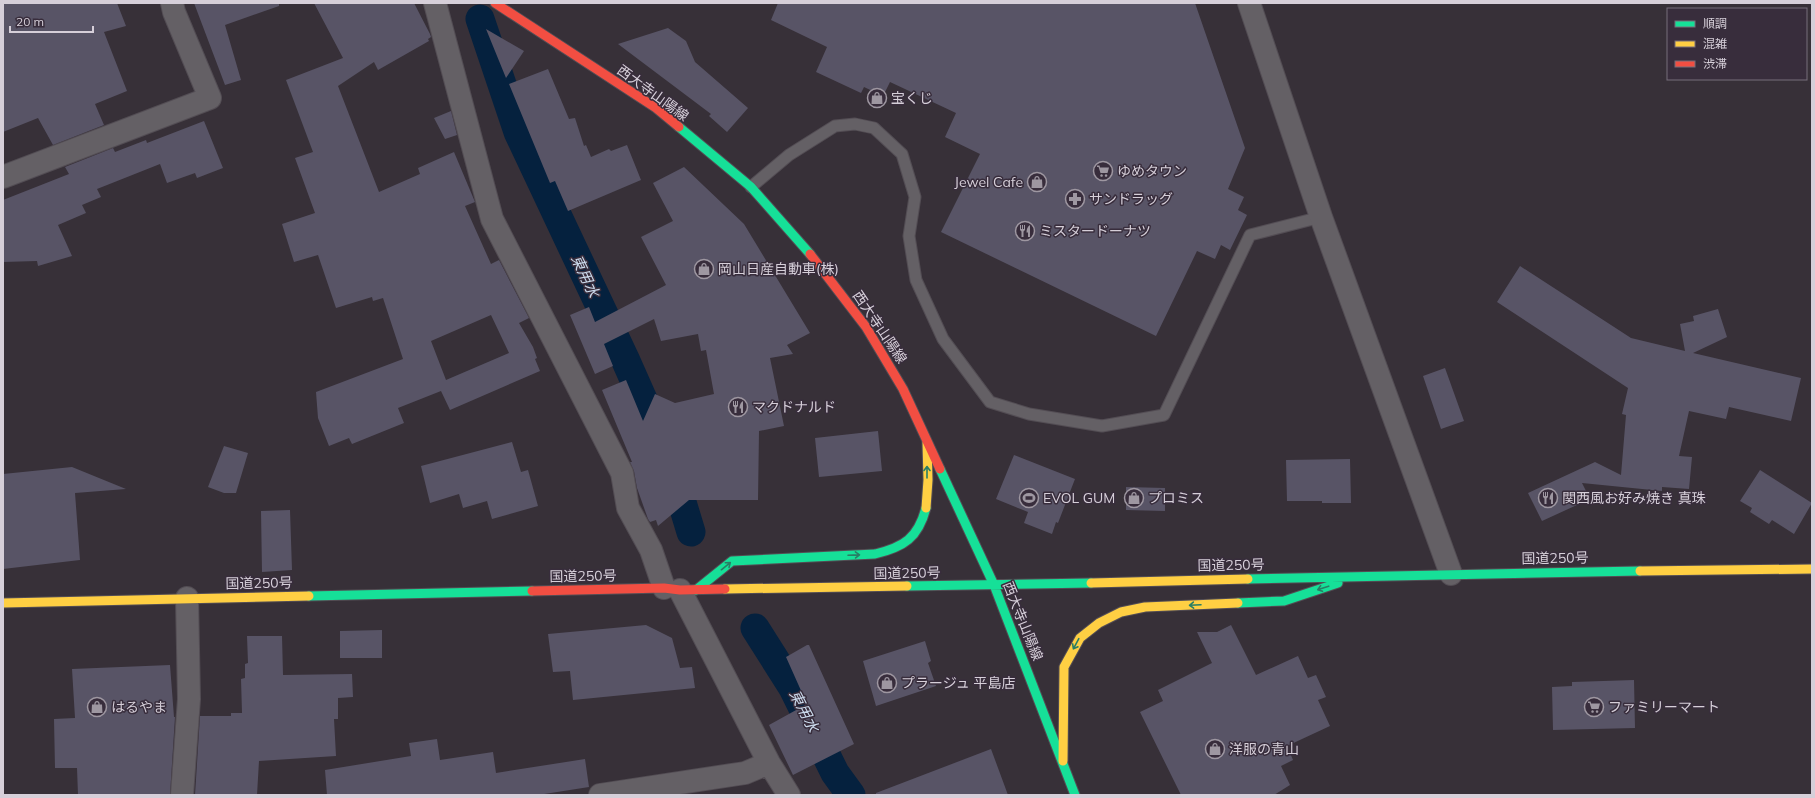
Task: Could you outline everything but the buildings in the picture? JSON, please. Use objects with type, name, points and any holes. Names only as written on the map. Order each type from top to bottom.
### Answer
[{"type":"main road","name":"西大寺山陽線","points":[[495,3],[656,108],[751,187],[819,265],[866,327],[903,389],[994,585],[1075,795]]},
{"type":"main road","points":[[680,590],[732,561],[876,554],[894,549],[911,538],[922,521],[927,503],[927,443]]},
{"type":"main road","name":"国道250号","points":[[3,604],[187,598],[994,585],[1451,574],[1812,569]]},
{"type":"main road","points":[[1063,761],[1064,667],[1080,638],[1099,622],[1121,612],[1145,607],[1284,601],[1360,576]]},
{"type":"street","points":[[3,177],[210,98],[174,12],[172,3]]},
{"type":"street","points":[[435,3],[492,219],[622,472],[628,508],[651,550],[680,590],[769,763],[789,795]]},
{"type":"street","points":[[1249,3],[1321,217],[1451,574]]},
{"type":"street","points":[[182,795],[189,699],[187,598]]},
{"type":"street","points":[[600,795],[745,773],[769,763]]},
{"type":"lane","points":[[751,187],[789,155],[835,126],[855,124],[874,128],[902,154],[915,197],[909,236],[916,280],[943,340],[985,396],[990,402],[1029,414],[1102,426],[1164,415],[1250,235],[1321,217]]},
{"type":"waterway","name":"東用水","points":[[480,19],[518,132],[625,359],[668,456],[691,532]]},
{"type":"waterway","name":"東用水","points":[[755,628],[793,688],[835,773],[851,795]]},
{"type":"traffic: fast","points":[[679,127],[751,187],[810,254]]},
{"type":"traffic: fast","points":[[940,469],[994,585],[1075,795]]},
{"type":"traffic: fast","points":[[696,590],[732,561],[875,554],[894,548],[908,540],[914,534],[919,527],[926,508]]},
{"type":"traffic: fast","points":[[1248,579],[1640,571]]},
{"type":"traffic: fast","points":[[907,586],[1091,583]]},
{"type":"traffic: fast","points":[[1238,603],[1284,601],[1338,583]]},
{"type":"traffic: fast","points":[[309,596],[532,591]]},
{"type":"traffic: slow","points":[[926,508],[928,480],[927,443]]},
{"type":"traffic: slow","points":[[1640,571],[1812,569]]},
{"type":"traffic: slow","points":[[1091,583],[1248,579]]},
{"type":"traffic: slow","points":[[725,589],[907,586]]},
{"type":"traffic: slow","points":[[3,603],[309,596]]},
{"type":"traffic: slow","points":[[1063,761],[1064,667],[1080,638],[1099,623],[1121,612],[1145,607],[1238,603]]},
{"type":"traffic: jam","points":[[495,3],[656,108],[679,127]]},
{"type":"traffic: jam","points":[[810,254],[866,327],[903,389],[940,469]]},
{"type":"traffic: jam","points":[[532,591],[664,588],[680,590],[725,589]]},
{"type":"place","name":"宝くじ","points":[[877,98]]},
{"type":"place","name":"ゆめタウン","points":[[1103,171]]},
{"type":"place","name":"Jewel Cafe","points":[[1037,182]]},
{"type":"place","name":"サンドラッグ","points":[[1075,199]]},
{"type":"place","name":"ミスタードーナツ","points":[[1025,231]]},
{"type":"place","name":"岡山日産自動車(株)","points":[[704,269]]},
{"type":"place","name":"マクドナルド","points":[[738,407]]},
{"type":"place","name":"EVOL GUM","points":[[1029,498]]},
{"type":"place","name":"プロミス","points":[[1134,498]]},
{"type":"place","name":"関西風お好み焼き 真珠","points":[[1548,498]]},
{"type":"place","name":"プラージュ 平島店","points":[[887,683]]},
{"type":"place","name":"はるやま","points":[[97,707]]},
{"type":"place","name":"ファミリーマート","points":[[1594,707]]},
{"type":"place","name":"洋服の青山","points":[[1215,749]]}]
